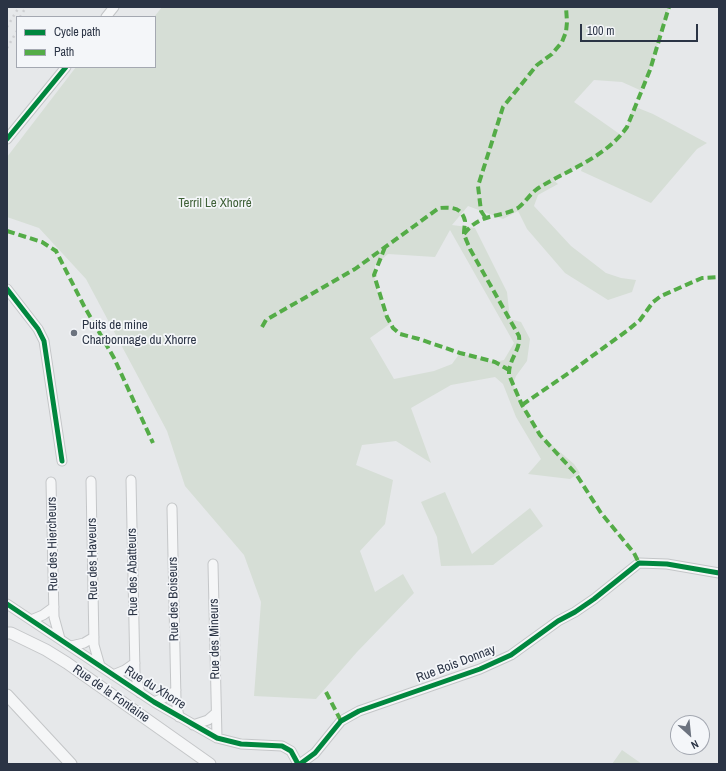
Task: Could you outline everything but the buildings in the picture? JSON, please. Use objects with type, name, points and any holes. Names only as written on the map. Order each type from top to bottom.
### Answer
[{"type":"street","points":[[107,16],[114,7]]},
{"type":"street","points":[[7,139],[65,68]]},
{"type":"street","points":[[7,289],[38,329],[44,341],[62,461]]},
{"type":"street","name":"Rue des Abatteurs","points":[[131,480],[135,663],[136,679],[140,693]]},
{"type":"street","name":"Rue des Haveurs","points":[[91,481],[94,636],[95,651],[100,666]]},
{"type":"street","name":"Rue des Hiercheurs","points":[[51,482],[54,622],[60,639]]},
{"type":"street","name":"Rue des Boiseurs","points":[[172,508],[176,706],[179,717]]},
{"type":"street","name":"Rue Bois Donnay","points":[[299,764],[315,753],[341,720],[359,711],[480,669],[511,654],[558,620],[575,612],[588,603],[639,563],[667,564],[719,573]]},
{"type":"street","name":"Rue des Mineurs","points":[[213,564],[217,738]]},
{"type":"street","name":"Rue du Xhorre","points":[[7,604],[140,693],[193,725],[217,738],[241,744],[282,746],[291,751],[299,764]]},
{"type":"street","name":"Rue des Hiercheurs","points":[[31,620],[43,615],[54,607]]},
{"type":"street","name":"Rue de la Fontaine","points":[[7,633],[11,633],[46,650],[67,663],[210,764]]},
{"type":"street","points":[[71,646],[84,643],[94,636]]},
{"type":"street","points":[[113,675],[125,670],[135,663]]},
{"type":"street","points":[[154,702],[168,696],[176,690]]},
{"type":"street","points":[[7,695],[71,764]]},
{"type":"street","points":[[193,725],[208,720],[216,713]]},
{"type":"green space","name":"Terril Le Xhorré","points":[[162,7],[669,7],[642,91],[622,82],[594,80],[574,102],[621,135],[627,127],[633,106],[653,114],[707,143],[697,149],[651,203],[581,171],[583,165],[553,180],[558,184],[538,195],[534,206],[571,246],[606,273],[621,278],[636,280],[632,292],[608,300],[565,273],[527,229],[518,211],[503,219],[468,206],[452,225],[475,228],[507,292],[510,319],[521,322],[530,339],[527,361],[516,376],[513,384],[522,405],[540,435],[574,464],[580,473],[570,479],[528,474],[541,459],[516,417],[503,384],[495,377],[451,385],[411,408],[431,463],[396,441],[362,445],[356,465],[393,480],[385,524],[360,551],[375,592],[403,574],[414,593],[357,652],[316,699],[254,696],[261,602],[244,555],[185,486],[167,431],[86,279],[39,228],[7,217],[7,157],[75,68],[156,68],[155,16]],"holes":[[[450,230],[514,343],[504,360],[495,362],[460,353],[452,364],[434,371],[394,379],[370,338],[391,323],[378,295],[375,279],[375,265],[388,254],[435,257]]]},
{"type":"green space","points":[[445,492],[472,554],[530,508],[543,526],[493,565],[441,566],[437,537],[421,502]]},
{"type":"green space","points":[[622,750],[642,764],[612,764]]},
{"type":"railway","points":[[7,27],[19,7]]},
{"type":"railway","points":[[21,16],[26,7]]},
{"type":"railway","points":[[7,48],[16,33]]},
{"type":"marked path","points":[[485,217],[481,211],[478,186],[503,107],[537,65],[552,54],[562,42],[566,32],[566,7]]},
{"type":"marked path","points":[[464,234],[470,227],[483,219],[518,208],[537,189],[551,180],[587,162],[609,146],[618,137],[627,127],[650,70],[669,7]]},
{"type":"marked path","points":[[262,327],[266,320],[355,269],[439,208],[452,208],[459,210],[464,216],[464,233],[470,249],[519,336],[518,346],[510,365],[509,375],[522,405],[540,435],[576,474],[601,513],[634,553],[639,563]]},
{"type":"marked path","points":[[7,231],[42,242],[56,251],[84,306],[114,358],[153,443]]},
{"type":"marked path","points":[[385,247],[374,275],[387,317],[393,328],[400,334],[460,353],[495,362],[509,370]]},
{"type":"marked path","points":[[522,405],[628,330],[640,320],[653,302],[661,296],[702,278],[719,277]]},
{"type":"marked path","points":[[326,692],[341,721]]},
{"type":"cycle path","points":[[7,139],[65,68]]},
{"type":"cycle path","points":[[7,289],[38,329],[44,341],[62,461]]},
{"type":"cycle path","points":[[300,764],[315,753],[341,721],[359,711],[480,669],[511,655],[558,621],[594,599],[639,563],[667,564],[719,573]]},
{"type":"cycle path","points":[[7,604],[154,702],[217,738],[241,744],[282,746],[291,751],[298,764]]},
{"type":"place","name":"Puits de mine Charbonnage du Xhorre","points":[[74,333]]}]
